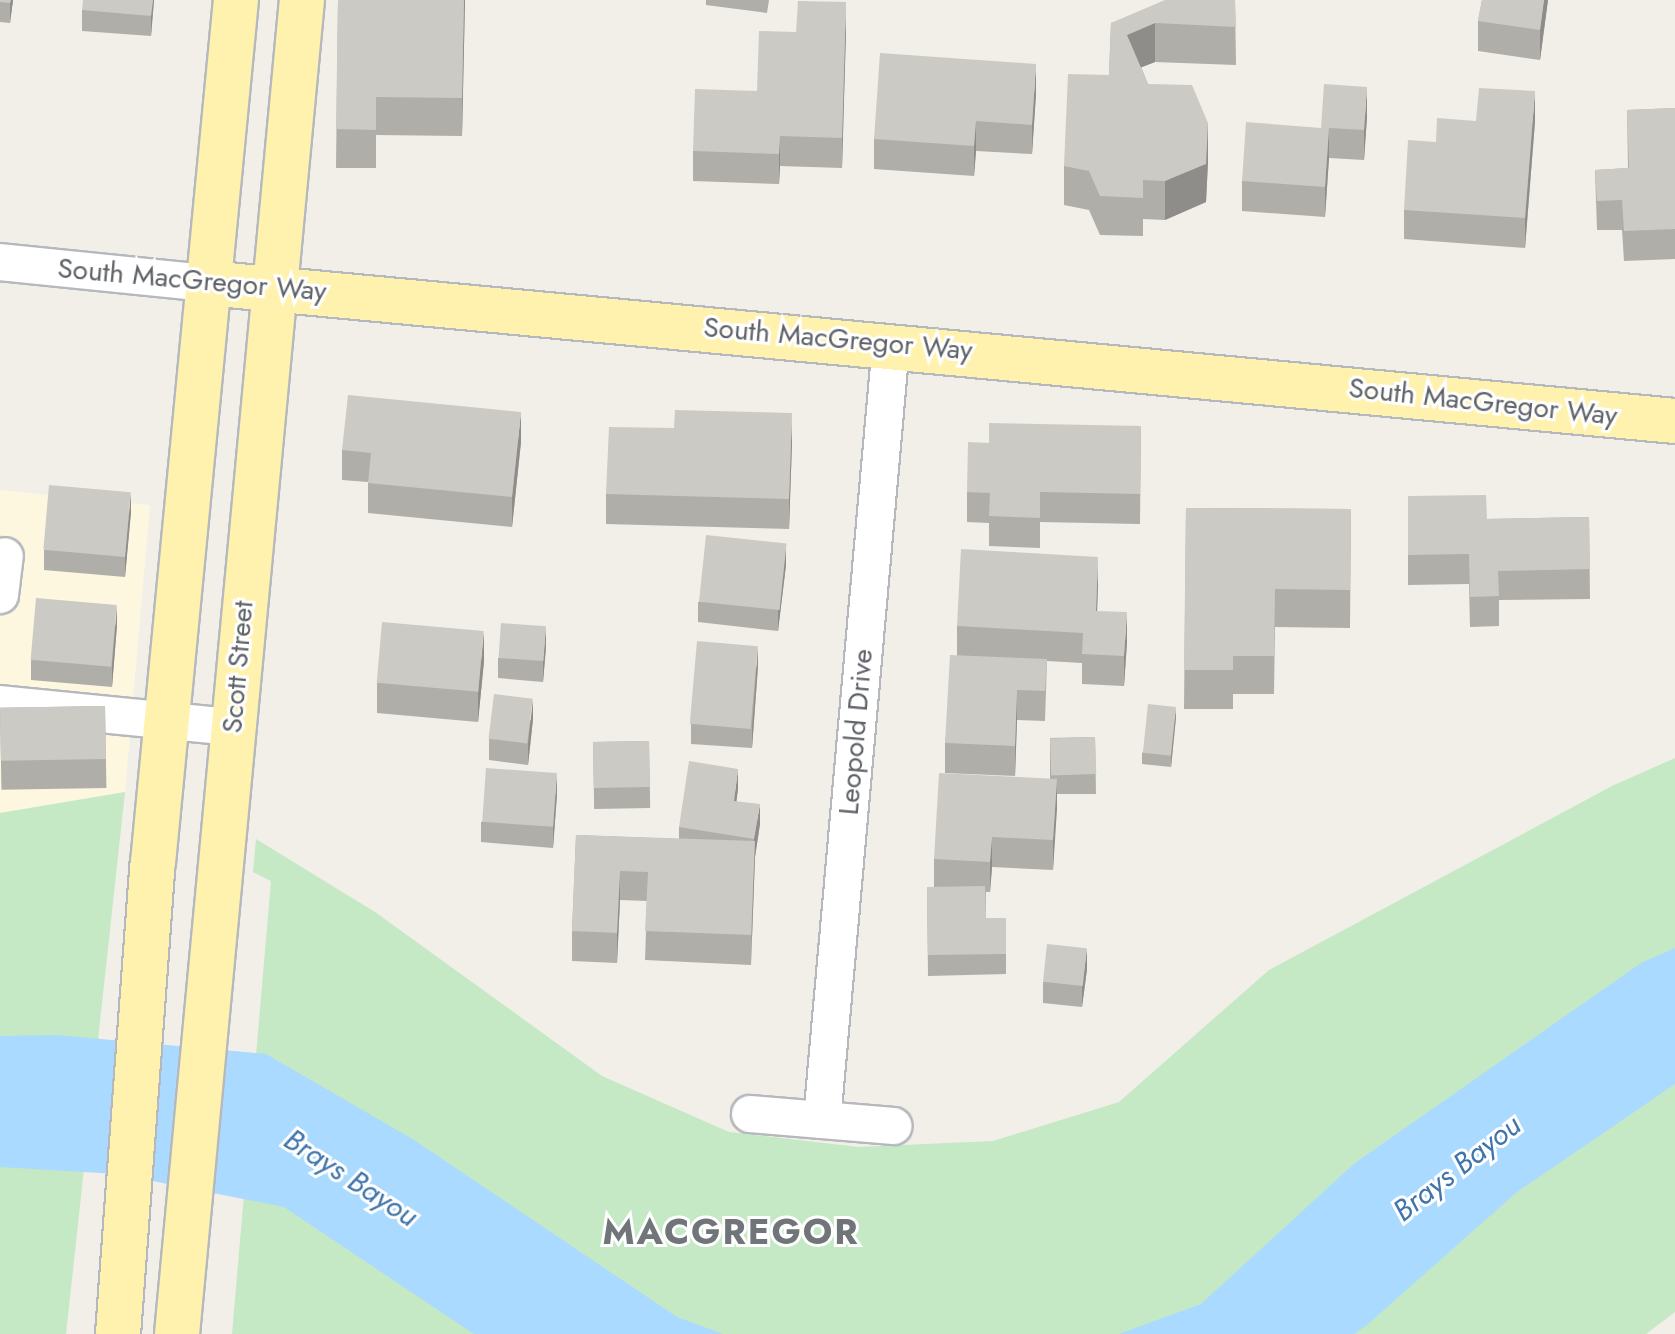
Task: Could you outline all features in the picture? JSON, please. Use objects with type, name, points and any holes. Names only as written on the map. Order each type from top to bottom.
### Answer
[{"type":"main road","points":[[118,1334],[153,863],[236,0]]},
{"type":"main road","name":"Scott Street","points":[[177,1334],[218,870],[302,0]]},
{"type":"main road","name":"South MacGregor Way","points":[[207,283],[891,344],[1675,421]]},
{"type":"street","name":"South MacGregor Way","points":[[0,262],[207,283]]},
{"type":"street","name":"Leopold Drive","points":[[822,1120],[891,344]]},
{"type":"street","points":[[0,595],[5,556]]},
{"type":"street","points":[[0,704],[232,727]]},
{"type":"street","points":[[750,1114],[894,1126]]},
{"type":"shaded area","points":[[0,490],[150,505],[125,792],[0,813]]},
{"type":"green space","points":[[1675,758],[1675,1312],[1646,1334],[232,1334],[271,881],[253,872],[256,839],[375,912],[602,1076],[729,1132],[858,1147],[993,1141],[1119,1102],[1269,970],[1612,786]]},
{"type":"green space","points":[[125,792],[66,1334],[0,1334],[0,813]]},
{"type":"water","name":"Brays Bayou","points":[[1675,948],[1675,1084],[1517,1192],[1367,1325],[1354,1334],[1119,1334],[1201,1304],[1355,1163],[1641,963]]},
{"type":"water","name":"Brays Bayou","points":[[56,1035],[266,1054],[414,1140],[677,1317],[723,1334],[474,1334],[284,1207],[117,1174],[0,1167],[0,1036]]},
{"type":"building","points":[[83,0],[153,0],[151,16],[82,10]]},
{"type":"building","points":[[338,0],[464,0],[462,98],[376,97],[376,130],[336,129]]},
{"type":"building","points":[[1165,0],[1235,0],[1236,27],[1155,23],[1127,35],[1148,84],[1192,85],[1208,123],[1206,164],[1165,181],[1143,180],[1143,198],[1100,196],[1089,171],[1064,166],[1068,74],[1109,75],[1111,23]]},
{"type":"building","points":[[1482,0],[1544,0],[1540,30],[1478,21]]},
{"type":"building","points":[[798,1],[846,2],[842,138],[780,136],[779,154],[693,151],[695,89],[757,91],[759,31],[796,32]]},
{"type":"building","points":[[880,53],[1036,64],[1032,125],[976,121],[974,146],[874,139]]},
{"type":"building","points":[[1324,84],[1367,87],[1364,130],[1329,128],[1325,187],[1242,181],[1246,122],[1321,128]]},
{"type":"building","points":[[1479,88],[1535,91],[1525,218],[1404,210],[1408,140],[1436,142],[1437,118],[1476,121]]},
{"type":"building","points":[[1675,108],[1675,229],[1624,231],[1622,200],[1597,201],[1595,170],[1629,168],[1627,110]]},
{"type":"building","points":[[348,395],[521,412],[512,497],[368,483],[371,453],[342,450]]},
{"type":"building","points":[[675,410],[792,413],[789,499],[606,494],[609,427],[674,428]]},
{"type":"building","points":[[989,423],[1141,426],[1140,494],[1040,492],[1040,518],[989,516],[990,493],[967,492],[968,442],[989,443]]},
{"type":"building","points":[[49,485],[131,492],[125,557],[43,550]]},
{"type":"building","points":[[1486,495],[1487,519],[1589,517],[1590,569],[1498,571],[1499,596],[1470,597],[1469,554],[1408,555],[1408,496]]},
{"type":"building","points":[[1186,508],[1351,509],[1350,590],[1275,589],[1274,656],[1233,656],[1233,670],[1184,670]]},
{"type":"building","points":[[706,535],[787,543],[780,610],[699,602]]},
{"type":"building","points":[[961,549],[1098,557],[1096,611],[1127,612],[1124,656],[1082,654],[1083,633],[957,626]]},
{"type":"building","points":[[36,598],[117,605],[111,667],[31,660]]},
{"type":"building","points":[[382,622],[484,631],[478,692],[377,683]]},
{"type":"building","points":[[501,623],[546,626],[543,661],[499,658]]},
{"type":"building","points":[[697,641],[758,646],[751,729],[690,724]]},
{"type":"building","points":[[950,655],[1047,659],[1045,691],[1017,690],[1015,746],[945,743]]},
{"type":"building","points":[[494,694],[533,699],[527,743],[489,739]]},
{"type":"building","points":[[1148,704],[1176,707],[1171,756],[1143,753]]},
{"type":"building","points":[[105,706],[106,759],[1,761],[0,708]]},
{"type":"building","points":[[1095,737],[1096,774],[1051,776],[1050,739]]},
{"type":"building","points":[[649,741],[650,787],[594,788],[593,742]]},
{"type":"building","points":[[689,761],[738,769],[734,801],[760,804],[754,839],[679,827]]},
{"type":"building","points":[[486,768],[557,773],[553,827],[482,822]]},
{"type":"building","points":[[939,773],[1057,779],[1053,840],[992,837],[990,862],[934,859]]},
{"type":"building","points":[[576,835],[755,841],[751,935],[645,931],[648,872],[620,871],[617,933],[572,931]]},
{"type":"building","points":[[985,886],[986,918],[1006,918],[1006,954],[928,955],[927,887]]},
{"type":"building","points":[[1047,944],[1087,948],[1083,986],[1043,982]]},
{"type":"district","name":"MACGREGOR","points":[[731,1232]]}]
